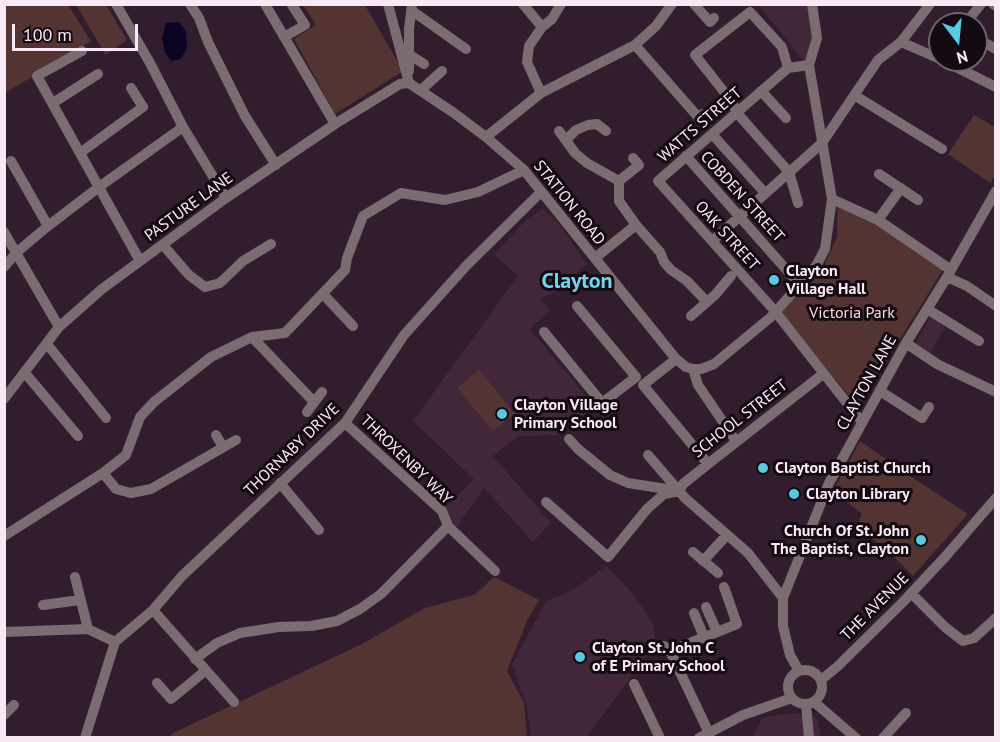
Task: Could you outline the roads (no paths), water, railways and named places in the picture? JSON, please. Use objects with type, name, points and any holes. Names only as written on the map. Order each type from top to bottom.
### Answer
[{"type":"street","points":[[116,4],[183,127],[226,198]]},
{"type":"street","points":[[190,4],[199,18],[208,42],[245,116],[276,165]]},
{"type":"street","points":[[265,4],[335,124]]},
{"type":"street","points":[[388,4],[409,83],[421,90],[442,71]]},
{"type":"street","points":[[523,4],[542,27]]},
{"type":"street","points":[[542,93],[527,62],[529,46],[542,27],[552,19],[561,4]]},
{"type":"street","points":[[486,137],[542,93],[635,45],[656,26],[672,4]]},
{"type":"street","points":[[694,4],[710,22],[714,18]]},
{"type":"street","points":[[736,441],[698,386],[693,369],[701,369],[714,364],[771,316],[816,266],[825,249],[832,199],[809,65],[817,38],[812,4]]},
{"type":"street","points":[[712,241],[822,143],[878,60],[901,42],[930,4]]},
{"type":"street","points":[[284,37],[304,26],[292,5]]},
{"type":"street","points":[[409,83],[411,7]]},
{"type":"street","points":[[411,7],[466,49]]},
{"type":"street","points":[[798,203],[789,172],[736,113],[732,102],[695,55],[750,12],[782,47],[788,68],[809,65]]},
{"type":"street","points":[[901,42],[928,54]]},
{"type":"street","points":[[635,45],[699,118],[703,114]]},
{"type":"street","points":[[82,51],[37,76],[140,261]]},
{"type":"street","points":[[410,55],[424,64]]},
{"type":"street","name":"WATTS STREET","points":[[658,181],[788,68]]},
{"type":"street","points":[[966,72],[996,87]]},
{"type":"street","points":[[53,103],[98,74]]},
{"type":"street","name":"PASTURE LANE","points":[[4,399],[60,327],[102,290],[226,198],[335,124],[400,84],[409,83]]},
{"type":"street","points":[[80,153],[143,107],[131,88]]},
{"type":"street","name":"STATION ROAD","points":[[421,90],[486,137],[524,170],[676,359],[686,367],[693,369]]},
{"type":"street","name":"WATTS STREET","points":[[761,92],[786,118]]},
{"type":"street","points":[[854,95],[938,143]]},
{"type":"street","points":[[606,131],[598,119],[562,136],[575,153],[587,163],[619,181]]},
{"type":"street","points":[[4,267],[17,252],[48,226],[183,127]]},
{"type":"street","points":[[712,134],[765,194]]},
{"type":"street","name":"COBDEN STREET","points":[[686,156],[800,284]]},
{"type":"street","points":[[619,181],[639,165],[633,158]]},
{"type":"street","points":[[11,161],[48,226]]},
{"type":"street","points":[[4,536],[103,473],[126,455],[140,417],[154,402],[211,357],[252,338],[285,333],[345,270],[347,258],[363,216],[401,193],[445,200],[478,192],[524,170]]},
{"type":"street","points":[[879,174],[918,200]]},
{"type":"street","points":[[619,181],[619,201],[636,225],[660,252],[670,270],[687,280],[707,302]]},
{"type":"street","name":"OAK STREET","points":[[658,181],[774,310],[861,421]]},
{"type":"street","points":[[878,220],[901,188]]},
{"type":"street","name":"CLAYTON LANE","points":[[783,598],[829,483],[861,421],[996,191]]},
{"type":"street","name":"THORNABY DRIVE","points":[[115,642],[153,610],[182,576],[345,423],[405,335],[466,266],[542,192]]},
{"type":"street","points":[[832,199],[878,220],[996,306]]},
{"type":"street","points":[[595,258],[636,225]]},
{"type":"street","points":[[4,232],[60,327]]},
{"type":"street","points":[[163,245],[189,275],[205,287],[219,283],[243,261],[271,244]]},
{"type":"street","points":[[692,316],[731,276]]},
{"type":"street","points":[[323,294],[353,326]]},
{"type":"street","points":[[577,306],[708,464]]},
{"type":"street","points":[[927,309],[979,341]]},
{"type":"street","points":[[544,332],[602,403],[676,359]]},
{"type":"street","points":[[252,338],[314,402]]},
{"type":"street","points":[[906,343],[937,364],[996,392]]},
{"type":"street","points":[[47,344],[106,417]]},
{"type":"street","points":[[26,373],[78,436]]},
{"type":"street","name":"SCHOOL STREET","points":[[546,502],[608,556],[647,509],[664,494],[679,491],[683,484],[823,374]]},
{"type":"street","points":[[880,391],[922,418],[929,407]]},
{"type":"street","points":[[307,412],[322,392]]},
{"type":"street","name":"THROXENBY WAY","points":[[345,423],[442,511],[448,526],[495,571]]},
{"type":"street","points":[[216,435],[224,447]]},
{"type":"street","points":[[569,439],[610,475],[628,483],[679,491]]},
{"type":"street","points":[[103,473],[116,489],[131,493],[151,489],[237,440]]},
{"type":"street","points":[[648,455],[685,498],[748,553],[783,598],[783,626],[790,655],[799,671]]},
{"type":"street","points":[[280,483],[319,530]]},
{"type":"street","name":"THE AVENUE","points":[[821,680],[911,593],[996,498]]},
{"type":"street","points":[[195,659],[217,643],[240,633],[337,621],[360,609],[381,594],[448,526]]},
{"type":"street","points":[[703,561],[727,535]]},
{"type":"street","points":[[693,552],[718,573]]},
{"type":"street","points":[[75,577],[88,629]]},
{"type":"street","points":[[723,587],[737,624],[667,649],[704,735],[743,715],[792,698]]},
{"type":"street","points":[[911,593],[945,627],[963,641],[974,638],[996,618]]},
{"type":"street","points":[[43,605],[80,600]]},
{"type":"street","points":[[706,607],[717,632]]},
{"type":"street","points":[[153,610],[234,702]]},
{"type":"street","points":[[694,613],[704,637]]},
{"type":"street","points":[[4,632],[88,629],[115,642],[85,738]]},
{"type":"street","points":[[157,683],[171,699],[205,671]]},
{"type":"street","points":[[799,671],[814,672],[821,680],[822,690],[818,699],[810,703],[801,703],[792,698],[788,688],[789,682],[791,677],[799,671]]},
{"type":"street","points":[[634,684],[660,738]]},
{"type":"street","points":[[809,738],[810,703]]},
{"type":"street","points":[[810,703],[856,738]]},
{"type":"street","points":[[4,715],[14,705]]},
{"type":"street","points":[[883,738],[906,713]]},
{"type":"place","name":"Clayton Village Hall","points":[[774,280]]},
{"type":"place","name":"Clayton Village Primary School","points":[[502,414]]},
{"type":"place","name":"Clayton Baptist Church","points":[[763,468]]},
{"type":"place","name":"Clayton Library","points":[[794,494]]},
{"type":"place","name":"Church Of St. John The Baptist, Clayton","points":[[921,540]]},
{"type":"place","name":"Clayton St. John C of E Primary School","points":[[580,657]]},
{"type":"district","name":"Clayton","points":[[577,282]]},
{"type":"park label","name":"Victoria Park","points":[[852,313]]}]
